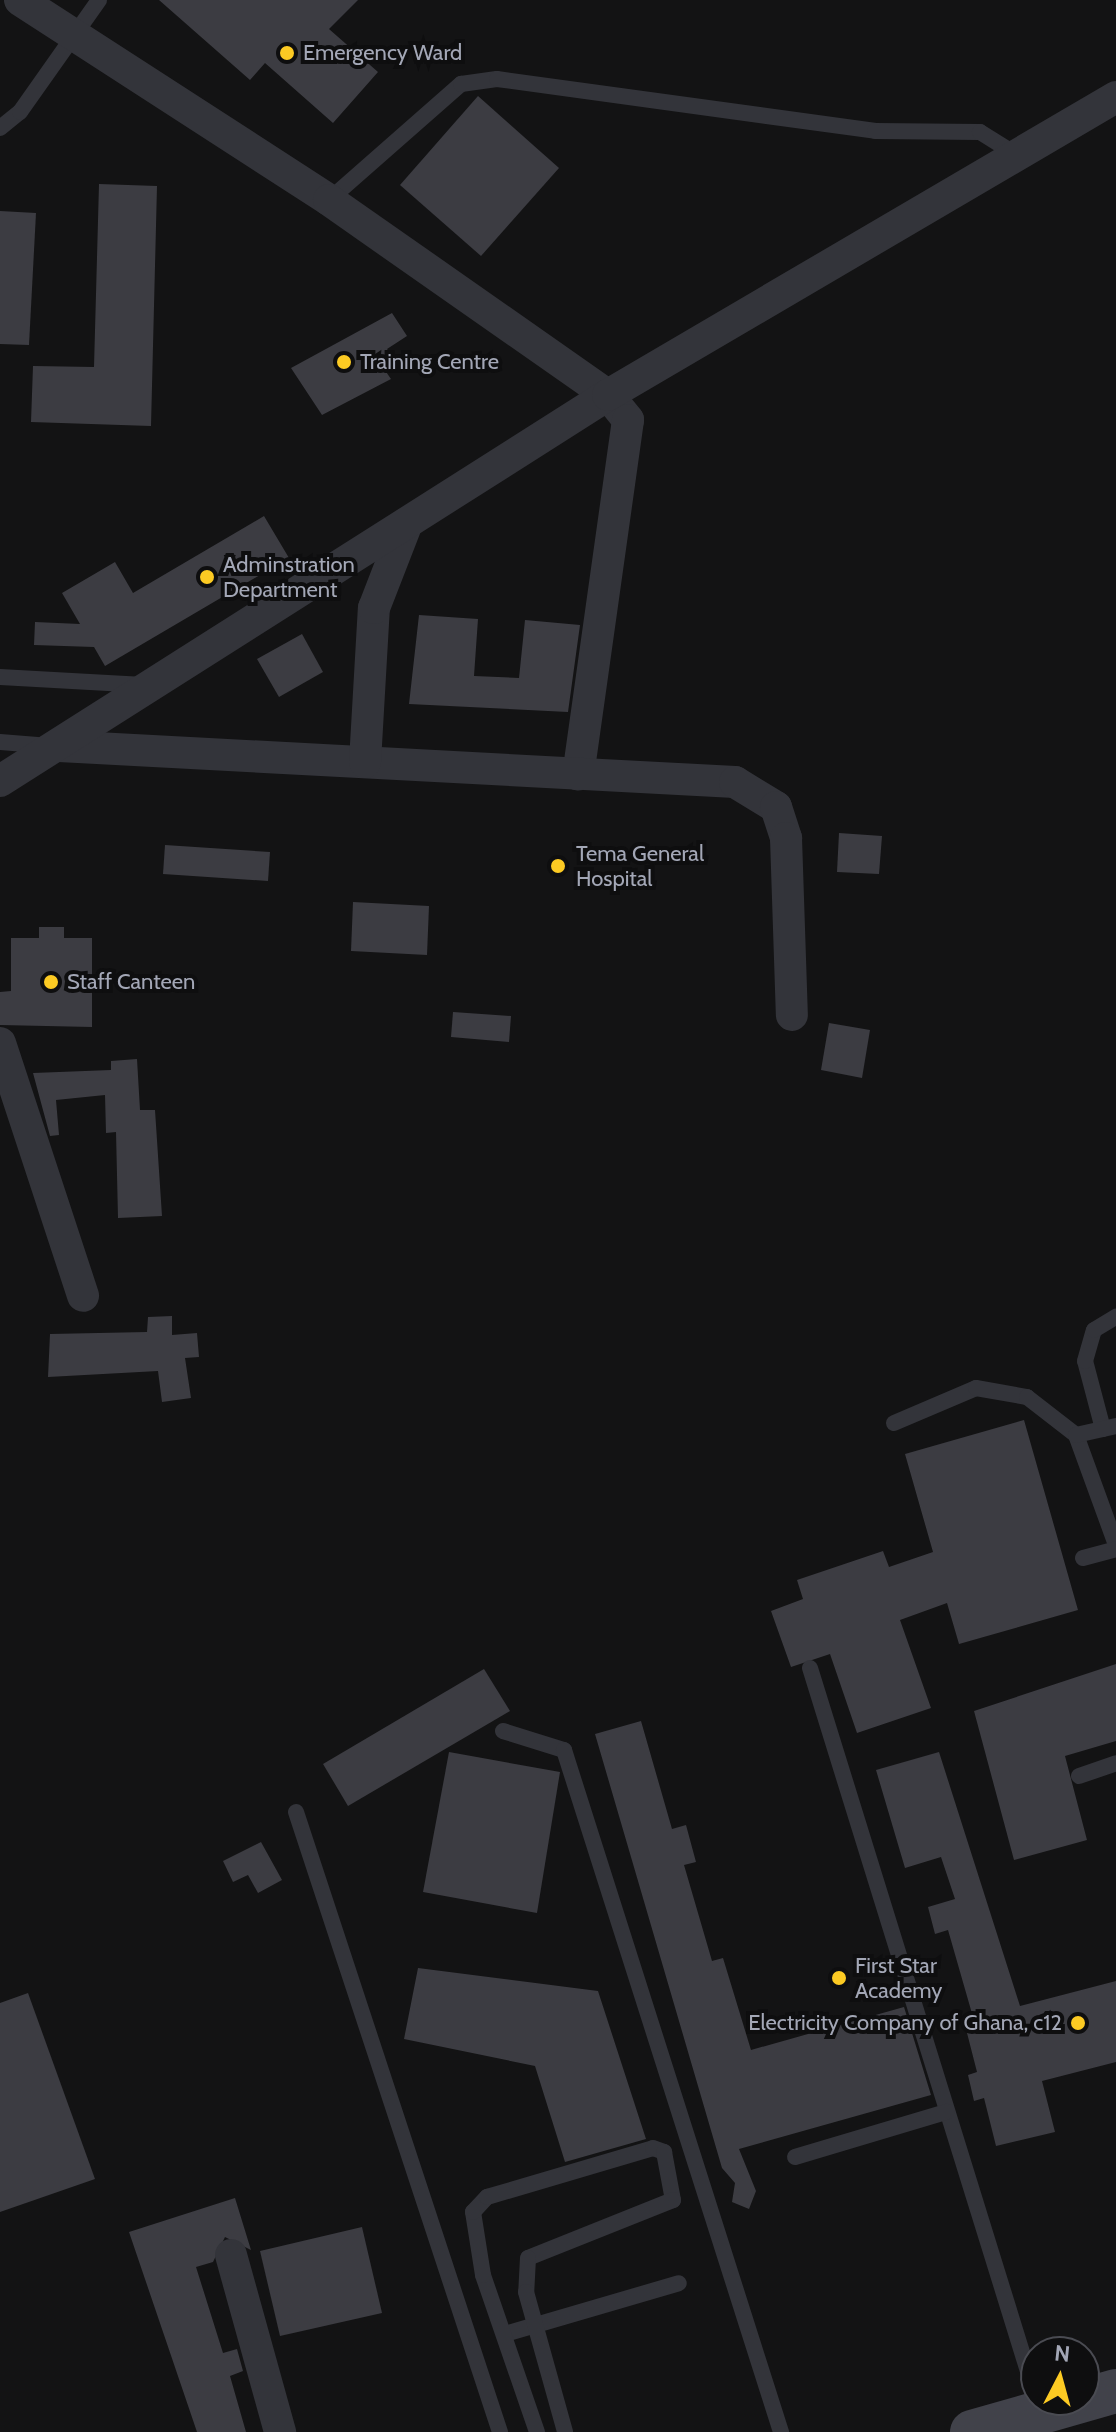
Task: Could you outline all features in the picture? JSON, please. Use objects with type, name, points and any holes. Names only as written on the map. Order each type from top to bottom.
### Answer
[{"type":"street","points":[[20,0],[329,200],[608,395],[628,420],[630,446],[578,774]]},
{"type":"street","points":[[0,781],[608,395],[1014,153],[1116,97]]},
{"type":"street","points":[[365,762],[374,608],[407,523]]},
{"type":"street","points":[[59,746],[735,782],[776,807],[786,838],[792,1015]]},
{"type":"street","points":[[0,1043],[83,1296]]},
{"type":"street","points":[[231,2255],[280,2432]]},
{"type":"street","points":[[972,2432],[1022,2416]]},
{"type":"lane","points":[[0,128],[20,112],[72,34],[99,0]]},
{"type":"lane","points":[[329,200],[461,84],[497,79],[875,131],[980,132],[1014,153]]},
{"type":"lane","points":[[0,677],[153,686]]},
{"type":"lane","points":[[0,742],[59,746]]},
{"type":"lane","points":[[1076,1435],[1110,1427],[1085,1361],[1094,1330],[1116,1317]]},
{"type":"lane","points":[[894,1423],[934,1401],[990,1386],[1027,1397],[1076,1435],[1116,1547],[1083,1558]]},
{"type":"lane","points":[[810,1668],[1020,2361]]},
{"type":"lane","points":[[503,1731],[564,1750],[781,2432]]},
{"type":"lane","points":[[1079,1776],[1116,1763]]},
{"type":"lane","points":[[296,1812],[500,2432]]},
{"type":"lane","points":[[795,2157],[946,2112]]},
{"type":"lane","points":[[537,2432],[470,2227],[473,2212],[487,2197],[638,2148],[664,2152],[677,2188],[663,2208],[528,2258],[523,2274],[565,2432]]},
{"type":"lane","points":[[505,2334],[536,2328],[679,2283]]},
{"type":"building","name":"Emergency Ward","points":[[159,0],[358,0],[329,29],[378,72],[333,123],[265,63],[250,80]]},
{"type":"building","points":[[478,96],[559,168],[481,256],[400,185]]},
{"type":"building","points":[[99,184],[157,186],[151,426],[31,422],[33,366],[94,367]]},
{"type":"building","points":[[0,211],[36,213],[29,345],[0,344]]},
{"type":"building","name":"Training Centre","points":[[392,313],[407,336],[387,349],[394,359],[382,366],[391,379],[322,415],[291,368]]},
{"type":"building","name":"Adminstration Department","points":[[264,516],[289,558],[105,666],[94,647],[34,645],[35,622],[80,624],[62,593],[115,562],[133,593]]},
{"type":"building","points":[[419,615],[478,619],[474,676],[519,678],[525,620],[580,625],[568,712],[409,704]]},
{"type":"building","points":[[302,634],[323,672],[279,697],[257,659]]},
{"type":"building","points":[[839,833],[882,836],[879,874],[837,872]]},
{"type":"building","points":[[165,845],[270,852],[268,881],[163,874]]},
{"type":"building","points":[[353,902],[429,906],[427,955],[351,951]]},
{"type":"building","name":"Staff Canteen","points":[[39,927],[64,927],[64,938],[92,938],[92,1027],[0,1025],[0,992],[11,991],[11,938],[39,938]]},
{"type":"building","points":[[453,1012],[511,1016],[509,1042],[451,1037]]},
{"type":"building","points":[[829,1023],[870,1030],[862,1078],[821,1070]]},
{"type":"building","points":[[137,1059],[140,1110],[155,1110],[162,1216],[118,1218],[116,1132],[106,1133],[105,1095],[56,1100],[59,1135],[50,1136],[33,1073],[111,1070],[111,1061]]},
{"type":"building","points":[[172,1316],[172,1335],[197,1333],[199,1357],[185,1358],[191,1398],[162,1402],[158,1371],[48,1377],[50,1334],[147,1332],[148,1317]]},
{"type":"building","points":[[1024,1420],[1078,1610],[959,1644],[947,1603],[900,1620],[931,1708],[857,1733],[830,1654],[791,1667],[771,1611],[803,1599],[797,1580],[883,1551],[889,1567],[933,1552],[905,1454]]},
{"type":"building","points":[[1116,1664],[1116,1741],[1065,1756],[1087,1840],[1014,1860],[974,1711]]},
{"type":"building","points":[[484,1669],[510,1711],[348,1806],[323,1764]]},
{"type":"building","points":[[641,1721],[672,1829],[686,1825],[696,1862],[684,1865],[712,1961],[723,1958],[751,2050],[904,2007],[931,2095],[739,2149],[756,2191],[749,2209],[732,2202],[735,2183],[722,2168],[595,1734]]},
{"type":"building","points":[[449,1752],[560,1772],[537,1913],[423,1892]]},
{"type":"building","points":[[939,1752],[1020,2006],[1116,1981],[1116,2062],[1042,2081],[1055,2132],[996,2146],[984,2098],[974,2101],[968,2075],[977,2072],[967,2033],[977,2031],[948,1930],[935,1934],[928,1907],[955,1899],[941,1857],[905,1868],[876,1770]]},
{"type":"building","points":[[261,1842],[282,1880],[258,1893],[248,1875],[233,1882],[223,1861]]},
{"type":"building","points":[[418,1968],[598,1991],[646,2139],[565,2162],[535,2066],[404,2039]]},
{"type":"building","points":[[28,1993],[95,2179],[0,2212],[0,2003]]},
{"type":"building","points":[[235,2198],[251,2250],[225,2237],[213,2262],[196,2267],[223,2353],[237,2349],[243,2371],[230,2376],[246,2432],[197,2432],[129,2232]]},
{"type":"building","points":[[362,2227],[382,2313],[280,2336],[260,2251]]},
{"type":"place","name":"Emergency Ward","points":[[287,53]]},
{"type":"place","name":"Training Centre","points":[[344,362]]},
{"type":"place","name":"Adminstration Department","points":[[207,577]]},
{"type":"place","name":"Tema General Hospital","points":[[558,866]]},
{"type":"place","name":"Staff Canteen","points":[[51,982]]},
{"type":"place","name":"First Star Academy","points":[[839,1978]]},
{"type":"place","name":"Electricity Company of Ghana, c12","points":[[1078,2023]]}]
